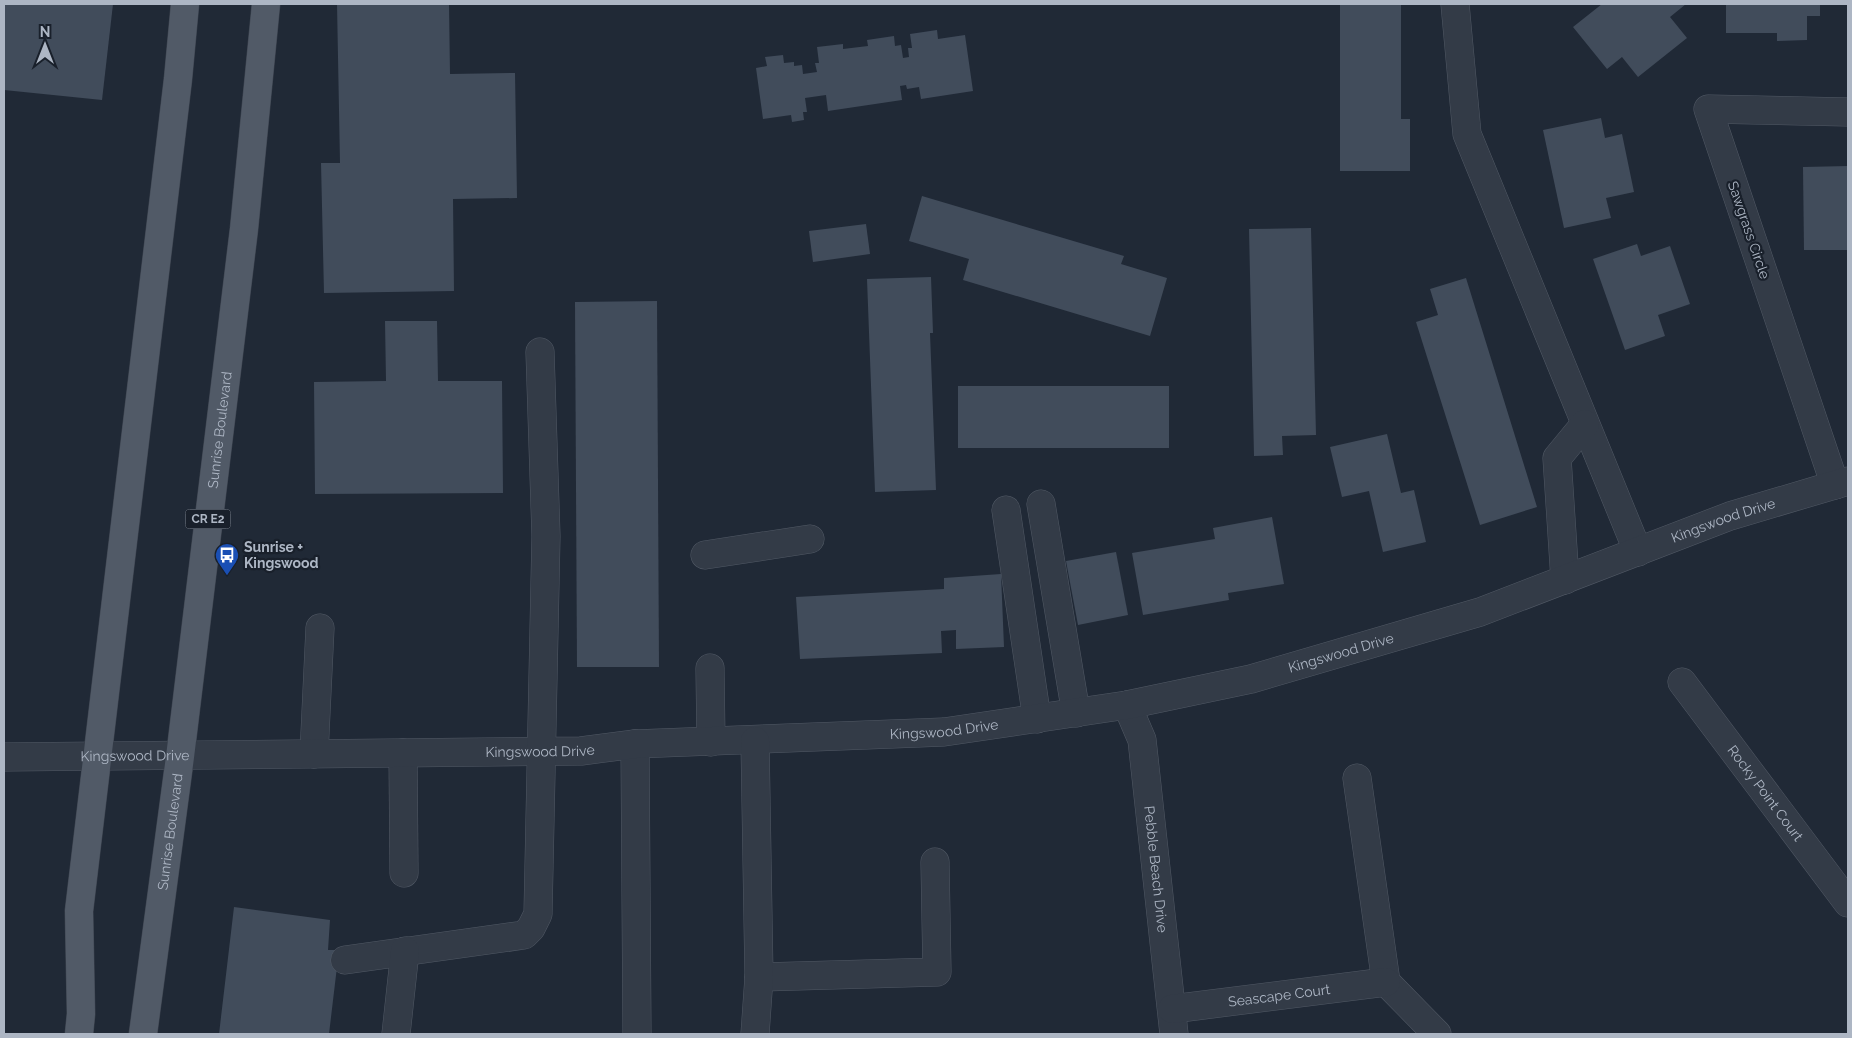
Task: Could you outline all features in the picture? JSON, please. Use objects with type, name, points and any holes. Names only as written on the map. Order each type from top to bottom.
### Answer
[{"type":"main road","points":[[79,1034],[81,1014],[79,911],[178,79],[185,4]]},
{"type":"main road","name":"Sunrise Boulevard","points":[[143,1034],[180,756],[244,229],[266,4]]},
{"type":"street","points":[[1456,4],[1467,134],[1638,552]]},
{"type":"street","name":"Sawgrass Circle","points":[[1841,483],[1708,108],[1848,112]]},
{"type":"street","points":[[345,960],[524,935],[531,928],[538,914],[546,536],[540,352]]},
{"type":"street","points":[[1564,580],[1557,458],[1585,424]]},
{"type":"street","name":"Kingswood Drive","points":[[4,758],[581,751],[635,744],[755,741],[944,732],[1037,719],[1127,705],[1251,680],[1480,612],[1730,516],[1841,483]]},
{"type":"street","points":[[1041,504],[1076,713]]},
{"type":"street","points":[[1006,510],[1037,719]]},
{"type":"street","points":[[705,555],[810,539]]},
{"type":"street","points":[[314,754],[320,628]]},
{"type":"street","points":[[710,668],[712,742]]},
{"type":"street","name":"Rocky Point Court","points":[[1682,682],[1848,903]]},
{"type":"street","name":"Pebble Beach Drive","points":[[1127,705],[1142,740],[1173,1022]]},
{"type":"street","points":[[755,741],[759,977],[755,1034]]},
{"type":"street","points":[[635,744],[636,1034]]},
{"type":"street","points":[[403,753],[404,873]]},
{"type":"street","points":[[1357,778],[1386,982],[1437,1034]]},
{"type":"street","points":[[759,977],[937,972],[935,862]]},
{"type":"street","points":[[396,1034],[404,951]]},
{"type":"street","name":"Seascape Court","points":[[1173,1022],[1386,982]]},
{"type":"building","points":[[4,4],[113,4],[102,100],[4,90]]},
{"type":"building","points":[[337,4],[449,4],[450,74],[515,73],[517,198],[453,199],[454,291],[324,293],[321,163],[340,163]]},
{"type":"building","points":[[1340,4],[1401,4],[1401,119],[1410,119],[1410,171],[1340,171]]},
{"type":"building","points":[[1602,4],[1686,4],[1670,17],[1687,38],[1638,77],[1622,57],[1607,69],[1573,27]]},
{"type":"building","points":[[1726,4],[1820,4],[1820,16],[1807,16],[1807,40],[1777,41],[1777,33],[1726,33]]},
{"type":"building","points":[[937,30],[938,39],[965,35],[973,91],[921,99],[919,87],[907,89],[906,85],[900,86],[902,100],[828,111],[826,95],[805,98],[807,112],[803,112],[804,120],[792,122],[791,115],[763,119],[756,68],[767,66],[765,57],[783,55],[784,63],[794,62],[794,66],[802,65],[803,74],[817,72],[815,63],[819,63],[817,47],[843,44],[843,49],[868,46],[867,40],[894,36],[895,46],[901,45],[903,58],[909,57],[908,48],[912,48],[910,34]]},
{"type":"building","points":[[1601,118],[1605,138],[1622,134],[1634,192],[1606,198],[1611,218],[1564,228],[1543,130]]},
{"type":"building","points":[[1848,166],[1848,250],[1804,250],[1803,167]]},
{"type":"building","points":[[922,196],[1124,256],[1121,264],[1167,278],[1150,336],[963,280],[969,259],[909,241]]},
{"type":"building","points":[[866,224],[870,254],[813,262],[809,231]]},
{"type":"building","points":[[1311,228],[1316,435],[1282,436],[1283,455],[1254,456],[1249,229]]},
{"type":"building","points":[[1637,244],[1641,256],[1670,246],[1690,304],[1658,315],[1665,336],[1625,350],[1593,259]]},
{"type":"building","points":[[931,277],[933,333],[930,333],[936,490],[875,492],[867,279]]},
{"type":"building","points":[[1466,278],[1537,507],[1480,525],[1416,322],[1438,315],[1430,289]]},
{"type":"building","points":[[657,301],[659,667],[577,667],[575,302]]},
{"type":"building","points":[[385,321],[437,321],[438,381],[502,381],[503,493],[315,494],[314,382],[386,381]]},
{"type":"building","points":[[958,386],[1169,386],[1169,448],[958,448]]},
{"type":"building","points":[[1387,434],[1401,493],[1414,490],[1426,542],[1383,552],[1369,491],[1342,497],[1330,447]]},
{"type":"building","points":[[1272,517],[1284,584],[1228,593],[1229,600],[1143,615],[1132,553],[1215,539],[1213,528]]},
{"type":"building","points":[[1116,552],[1128,615],[1078,625],[1066,561]]},
{"type":"building","points":[[1001,574],[1004,647],[956,649],[956,630],[941,631],[942,653],[800,659],[796,597],[944,589],[944,578]]},
{"type":"building","points":[[234,907],[330,920],[328,950],[339,950],[329,1034],[219,1034]]},
{"type":"place","name":"Sunrise + Kingswood","points":[[227,576]]}]
